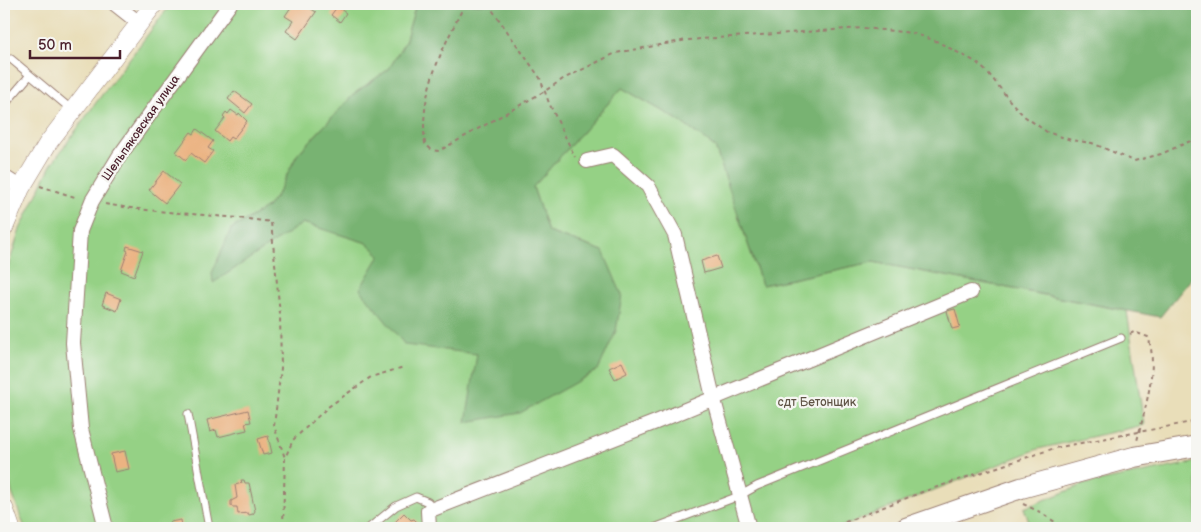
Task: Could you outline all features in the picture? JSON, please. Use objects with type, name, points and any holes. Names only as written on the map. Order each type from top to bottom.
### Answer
[{"type":"main road","points":[[906,528],[1003,494],[1134,457],[1197,446]]},
{"type":"street","points":[[115,4],[139,23]]},
{"type":"street","points":[[4,228],[24,184],[48,143],[154,4]]},
{"type":"street","name":"Шельпяковская улица","points":[[106,528],[81,429],[73,343],[80,231],[92,201],[120,155],[230,4]]},
{"type":"street","points":[[587,161],[613,155],[648,186],[675,235],[714,398],[749,528]]},
{"type":"street","points":[[4,177],[24,184]]},
{"type":"street","points":[[429,528],[428,511],[656,422],[971,292]]},
{"type":"street","points":[[4,508],[11,528]]},
{"type":"lane","points":[[11,59],[72,110]]},
{"type":"lane","points":[[6,103],[30,74]]},
{"type":"lane","points":[[654,528],[739,496],[756,486],[1121,338]]},
{"type":"lane","points":[[188,414],[209,528]]},
{"type":"lane","points":[[369,528],[396,506],[416,497],[428,502],[428,511]]},
{"type":"path","points":[[466,4],[433,71],[426,98],[425,144],[432,150],[439,151],[563,79],[616,53],[687,40],[862,28],[913,33],[936,41],[976,62],[1024,116],[1047,132],[1071,140],[1092,143],[1134,161],[1161,154],[1197,138]]},
{"type":"path","points":[[488,4],[540,78],[548,103],[573,155],[580,160],[587,161]]},
{"type":"path","points":[[24,184],[92,201],[174,213],[230,216],[271,222],[280,314],[281,368],[274,426],[285,458],[283,526]]},
{"type":"path","points":[[1121,338],[1134,332],[1148,337],[1151,346],[1151,373],[1147,402],[1134,457]]},
{"type":"path","points":[[285,458],[293,440],[328,407],[371,377],[404,367]]},
{"type":"path","points":[[830,528],[922,492],[1056,448],[1197,421]]},
{"type":"path","points":[[1003,494],[1040,512],[1064,528]]},
{"type":"green space","name":"сдт Бетонщик","points":[[171,4],[416,4],[405,42],[389,69],[355,93],[297,155],[277,195],[266,208],[231,229],[213,282],[303,223],[368,243],[380,255],[603,251],[548,232],[533,187],[622,88],[678,120],[715,147],[762,285],[873,262],[1127,311],[1144,425],[1038,449],[838,528],[25,528],[12,493],[4,457],[4,280],[20,229],[51,165]]},
{"type":"green space","points":[[416,4],[1197,4],[1197,272],[1160,317],[873,262],[762,285],[715,147],[678,120],[622,88],[533,187],[548,232],[603,251],[622,295],[616,331],[598,370],[520,413],[466,422],[477,354],[405,345],[360,289],[380,255],[367,243],[303,223],[213,283],[212,273],[231,229],[266,208],[277,195],[297,155],[355,93],[389,69],[405,42]]},
{"type":"green space","points":[[1197,462],[1197,528],[1031,528],[1024,508],[1085,484]]},
{"type":"building","points":[[293,4],[304,4],[316,12],[297,39],[286,31],[293,21],[285,16]]},
{"type":"building","points":[[337,7],[346,13],[340,22],[331,15]]},
{"type":"building","points":[[4,14],[9,19],[4,25]]},
{"type":"building","points":[[234,91],[252,104],[245,113],[228,99]]},
{"type":"building","points":[[231,110],[238,115],[239,113],[247,121],[233,139],[230,137],[227,141],[215,131],[225,118],[223,116],[226,112],[228,114]]},
{"type":"building","points":[[197,129],[213,141],[208,148],[213,151],[204,163],[191,153],[186,160],[176,152],[191,132],[194,134]]},
{"type":"building","points":[[164,171],[180,184],[165,203],[149,190]]},
{"type":"building","points":[[127,246],[143,251],[134,276],[121,271],[128,251],[126,250]]},
{"type":"building","points":[[717,256],[721,268],[704,273],[701,261]]},
{"type":"building","points":[[106,293],[121,299],[117,311],[102,305]]},
{"type":"building","points":[[955,309],[960,327],[952,329],[947,311]]},
{"type":"building","points":[[622,362],[627,373],[615,379],[609,368]]},
{"type":"building","points":[[248,410],[251,422],[245,423],[247,430],[218,437],[216,430],[210,432],[207,420]]},
{"type":"building","points":[[268,436],[272,453],[263,455],[258,439]]},
{"type":"building","points":[[125,451],[129,469],[115,472],[111,454]]},
{"type":"building","points":[[241,480],[249,483],[255,511],[253,514],[238,514],[237,507],[232,507],[231,505],[231,501],[237,498],[235,485],[242,483]]},
{"type":"building","points":[[404,513],[411,520],[414,519],[419,524],[415,528],[391,528],[390,527]]},
{"type":"building","points":[[181,520],[182,528],[171,528],[170,522]]}]
